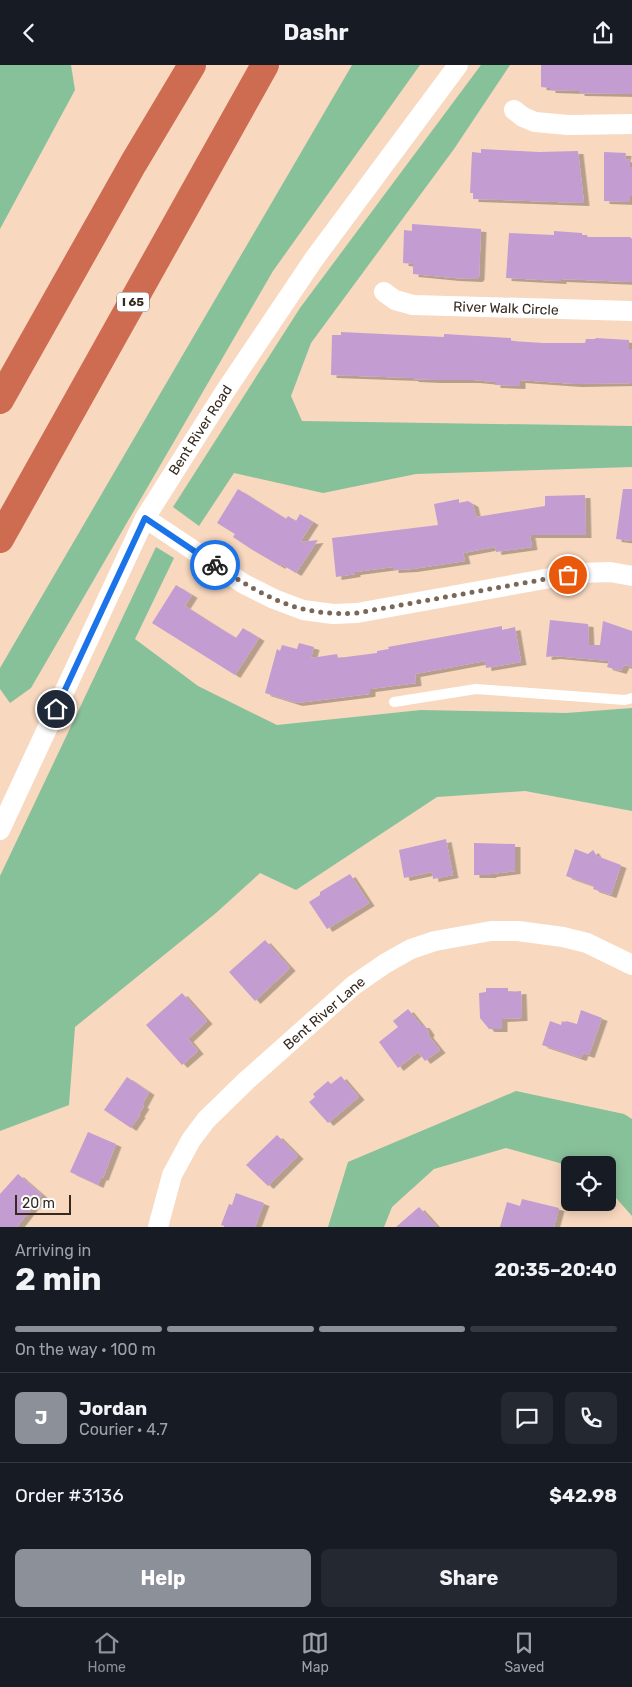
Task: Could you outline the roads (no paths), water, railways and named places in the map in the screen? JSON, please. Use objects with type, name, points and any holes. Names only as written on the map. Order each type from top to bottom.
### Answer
[{"type":"highway","points":[[0,400],[133,164],[192,65]]},
{"type":"highway","name":"I 65","points":[[0,539],[265,65]]},
{"type":"street","name":"Bent River Road","points":[[0,830],[145,518],[224,393],[314,259],[458,65]]},
{"type":"street","points":[[514,110],[535,122],[568,125],[632,124]]},
{"type":"street","name":"River Walk Circle","points":[[384,292],[395,300],[413,305],[632,311]]},
{"type":"street","points":[[145,518],[244,584],[274,599],[303,610],[333,614],[357,613],[578,573],[610,571],[632,576]]},
{"type":"street","name":"Bent River Lane","points":[[158,1227],[172,1175],[191,1140],[206,1120],[246,1080],[354,985],[403,953],[435,941],[491,931],[518,931],[563,937],[587,943],[632,965]]},
{"type":"lane","points":[[394,702],[476,689],[632,698]]}]
